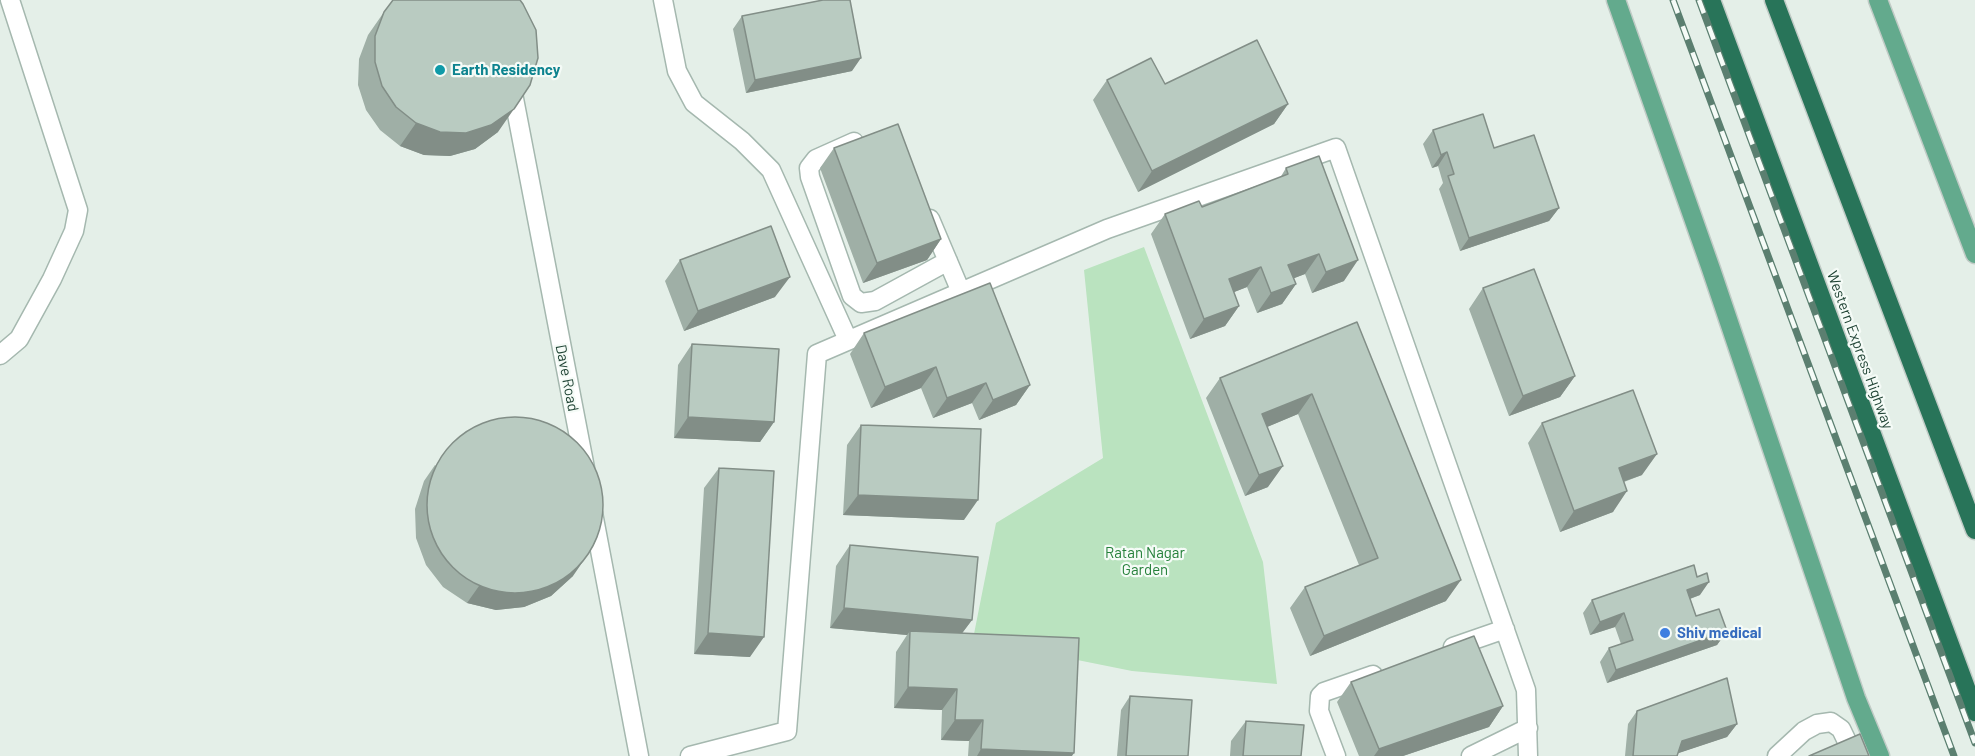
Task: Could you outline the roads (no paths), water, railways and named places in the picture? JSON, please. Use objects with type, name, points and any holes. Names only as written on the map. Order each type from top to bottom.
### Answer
[{"type":"highway","name":"Western Express Highway","points":[[1711,0],[1975,712]]},
{"type":"highway","points":[[1774,0],[1975,530]]},
{"type":"main road","points":[[1616,0],[1711,269],[1856,698],[1880,756]]},
{"type":"main road","points":[[1878,0],[1975,254]]},
{"type":"street","points":[[0,355],[19,339],[52,279],[74,231],[78,210],[10,0]]},
{"type":"street","points":[[663,0],[677,71],[694,103],[742,141],[771,170],[848,340]]},
{"type":"street","name":"Dave Road","points":[[509,70],[639,756]]},
{"type":"street","points":[[867,136],[816,159],[809,168],[810,177],[852,296],[861,303],[875,301],[948,261]]},
{"type":"street","points":[[690,756],[788,731],[817,354],[1107,230],[1336,148],[1526,690],[1527,756]]},
{"type":"street","points":[[922,199],[961,292]]},
{"type":"street","points":[[1441,651],[1505,629]]},
{"type":"street","points":[[1336,756],[1319,711],[1320,696],[1324,692],[1388,670]]},
{"type":"street","points":[[1777,756],[1804,731],[1817,724],[1831,722],[1841,729],[1854,756]]},
{"type":"street","points":[[1471,756],[1528,728]]},
{"type":"railway","points":[[1673,0],[1954,756]]},
{"type":"railway","points":[[1699,0],[1975,743]]},
{"type":"place","name":"Earth Residency","points":[[440,70]]},
{"type":"place","name":"Shiv medical","points":[[1665,633]]},
{"type":"park label","name":"Ratan Nagar Garden","points":[[1145,562]]}]
